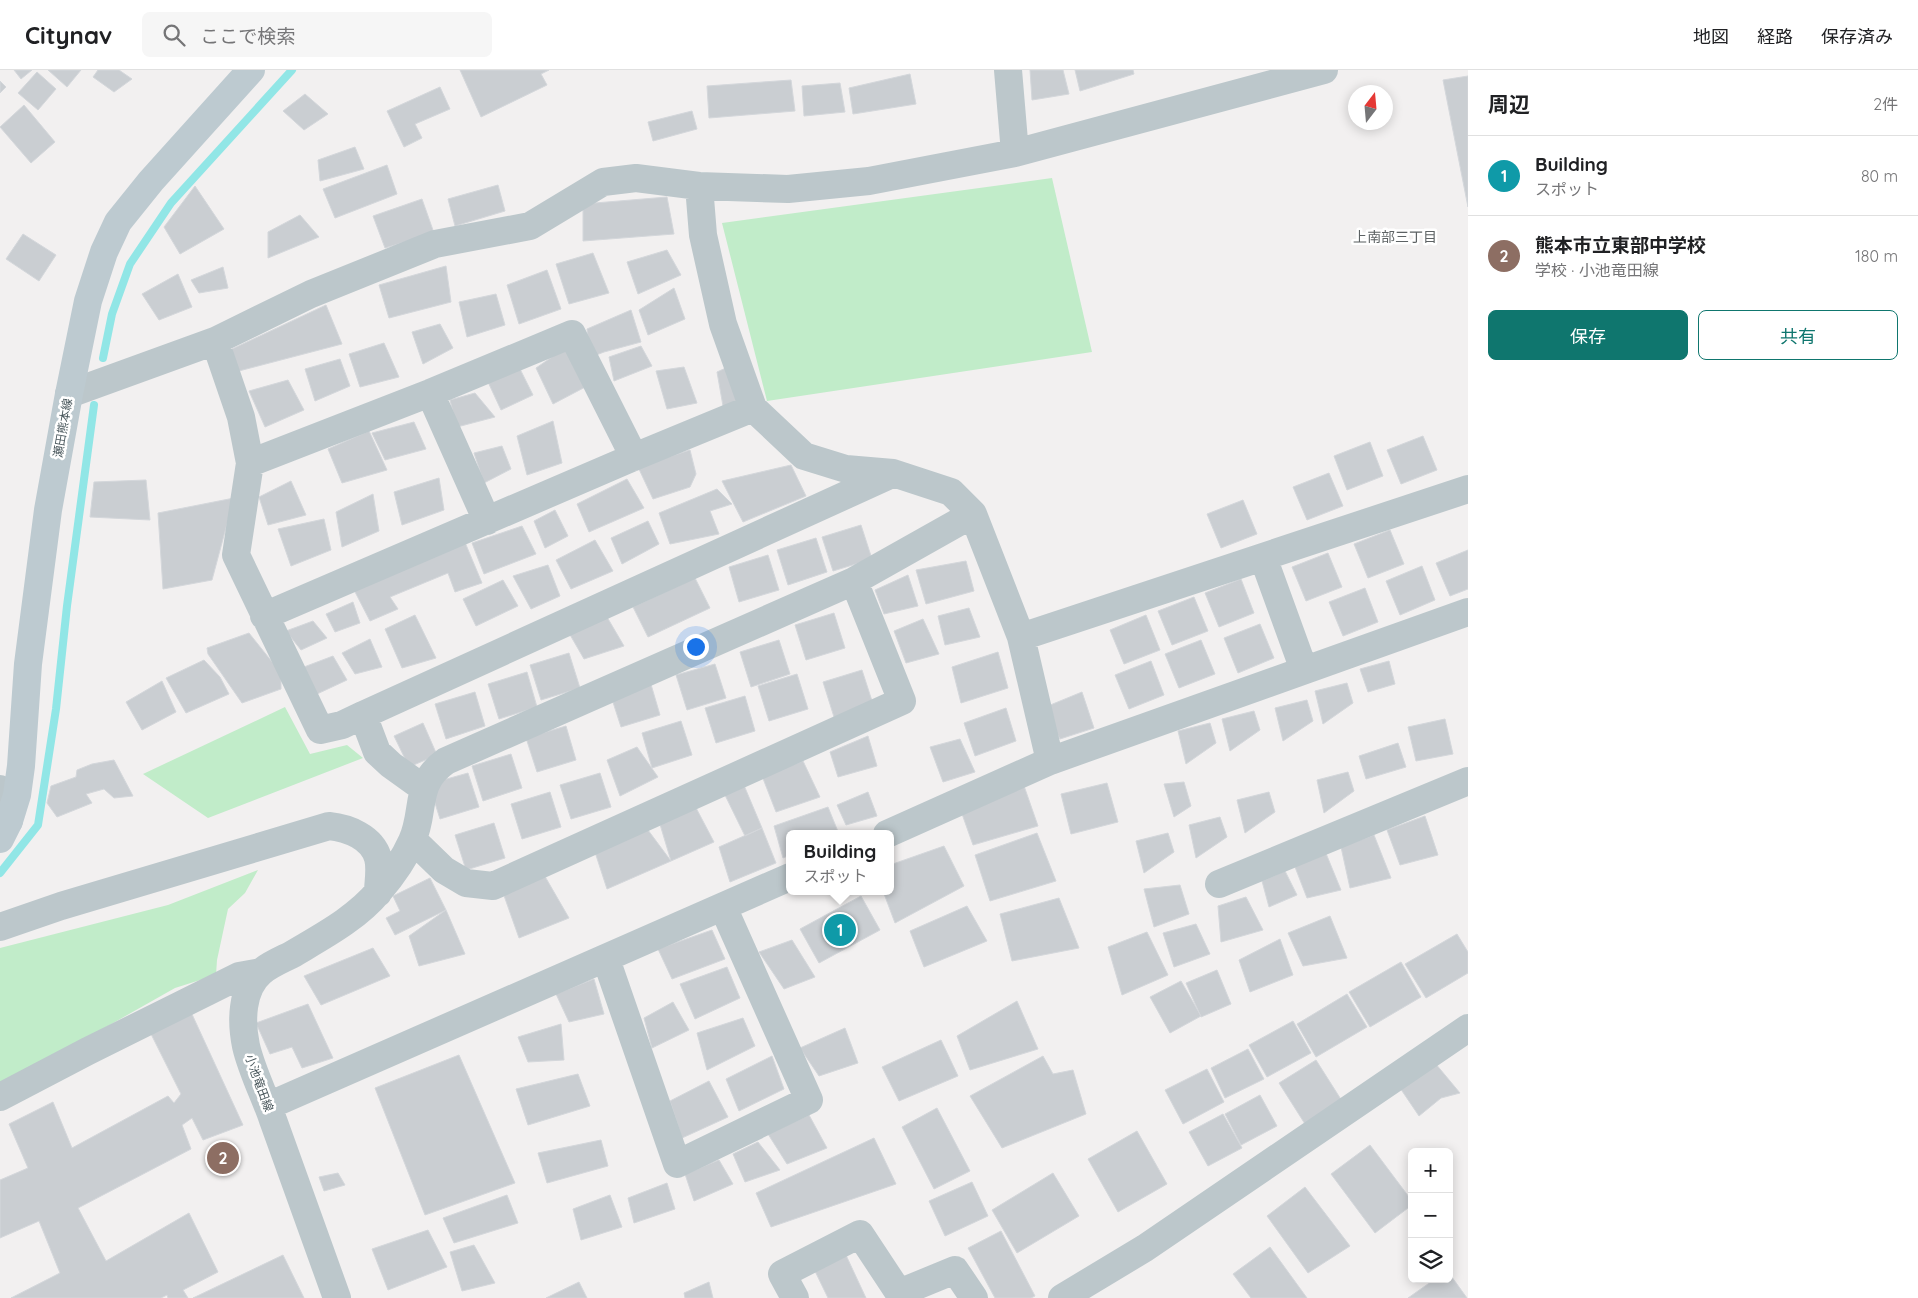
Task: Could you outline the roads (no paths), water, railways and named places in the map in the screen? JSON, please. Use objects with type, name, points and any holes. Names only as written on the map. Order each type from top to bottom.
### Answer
[{"type":"main road","name":"瀬田熊本線","points":[[5,830],[17,795],[21,766],[28,664],[48,510],[88,301],[104,252],[118,222],[151,181],[251,70]]},
{"type":"street","points":[[1008,70],[1015,153]]},
{"type":"street","points":[[69,394],[215,341],[311,294],[435,244],[530,226],[602,182],[636,178],[699,186],[788,189],[869,181],[1015,153],[1324,70]]},
{"type":"street","points":[[699,186],[703,235],[724,324],[753,408],[804,456],[846,469],[893,473],[951,492],[973,514],[1021,637],[1050,761]]},
{"type":"street","points":[[250,463],[430,393],[572,334],[634,456]]},
{"type":"street","points":[[215,341],[241,416],[250,463],[236,555],[320,730],[342,725],[893,473]]},
{"type":"street","points":[[430,393],[487,520]]},
{"type":"street","points":[[264,616],[634,456],[753,408]]},
{"type":"street","points":[[1021,637],[1468,490]]},
{"type":"street","points":[[363,715],[377,752],[423,788],[435,768],[446,761],[854,581],[973,514]]},
{"type":"street","points":[[1263,557],[1304,670]]},
{"type":"street","points":[[413,840],[444,870],[466,884],[493,886],[902,701],[854,581]]},
{"type":"street","points":[[894,830],[1050,761],[1468,612]]},
{"type":"street","points":[[1219,884],[1468,781]]},
{"type":"street","name":"小池竜田線","points":[[337,1298],[268,1106],[253,1071],[248,1054],[243,1014],[248,990],[261,972],[332,931],[378,893],[398,867],[413,840],[423,788]]},
{"type":"street","points":[[0,789],[5,830]]},
{"type":"street","points":[[0,927],[70,903],[329,826],[347,828],[360,835],[374,848],[378,858],[379,869],[378,893]]},
{"type":"street","points":[[268,1106],[786,879]]},
{"type":"street","points":[[606,959],[677,1164],[809,1100],[723,907]]},
{"type":"street","points":[[0,1097],[88,1050],[239,976],[261,972]]},
{"type":"street","points":[[1062,1298],[1144,1248],[1468,1028]]},
{"type":"street","points":[[788,1296],[782,1274],[860,1234],[899,1293],[955,1270],[974,1298]]},
{"type":"waterway","points":[[103,358],[112,314],[130,264],[171,203],[292,70]]},
{"type":"waterway","points":[[0,873],[38,825],[56,709],[67,606],[94,405]]},
{"type":"place","name":"Building","points":[[840,930]]},
{"type":"place","name":"熊本市立東部中学校","points":[[223,1158]]},
{"type":"district","name":"上南部三丁目","points":[[1395,237]]}]
